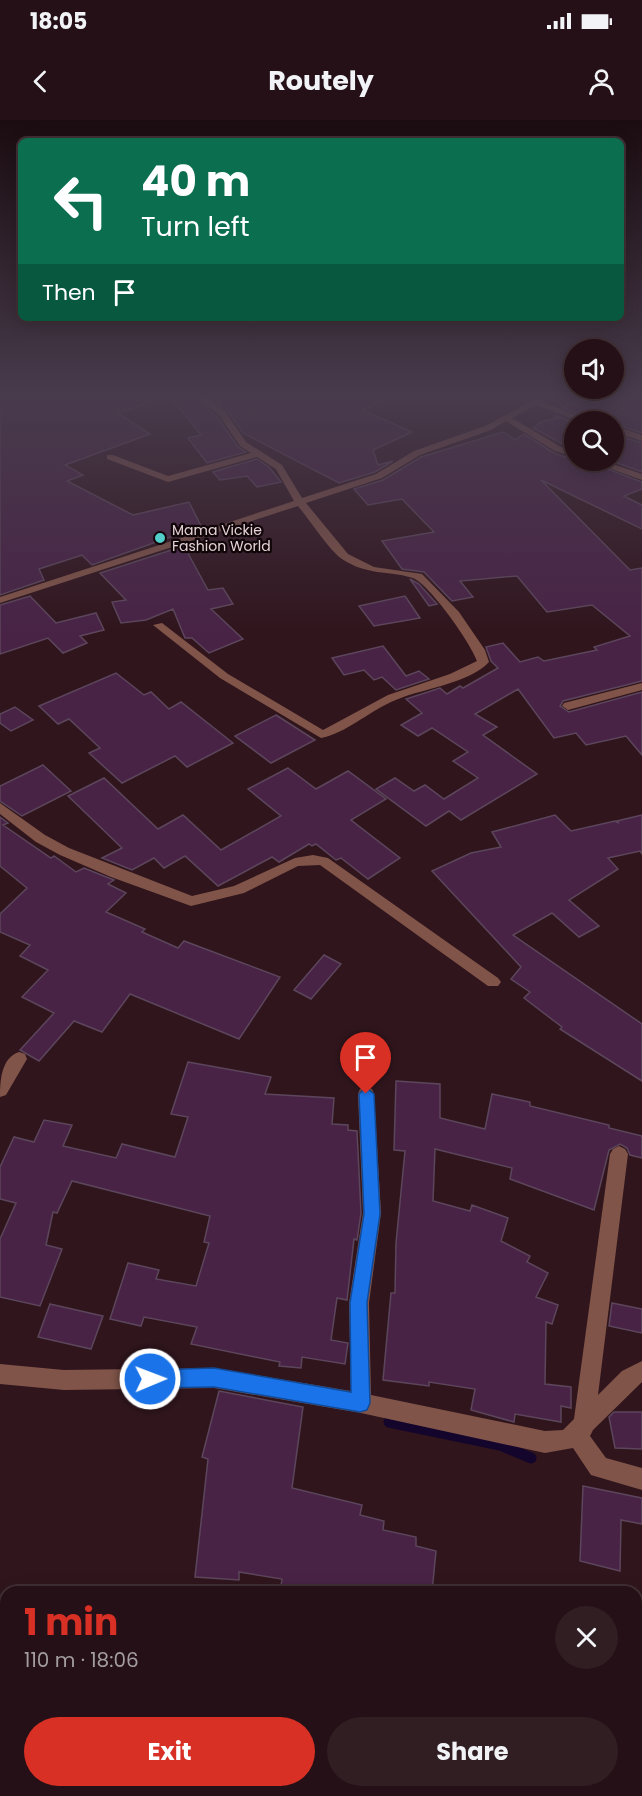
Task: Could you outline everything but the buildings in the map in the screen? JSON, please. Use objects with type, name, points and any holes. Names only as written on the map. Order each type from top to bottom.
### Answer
[{"type":"street","points":[[153,473],[168,479],[189,473]]},
{"type":"street","points":[[158,625],[224,676],[321,734],[331,732],[391,697],[479,667],[483,662],[479,650],[455,614],[418,576],[372,570],[357,565],[344,556],[299,501],[283,473]]},
{"type":"street","points":[[0,600],[384,473]]},
{"type":"street","points":[[568,706],[642,686]]},
{"type":"street","points":[[0,807],[11,818],[60,851],[191,901],[214,898],[255,882],[293,861],[312,859],[323,861],[493,982]]},
{"type":"street","points":[[0,1090],[19,1059]]},
{"type":"street","points":[[360,1403],[358,1303],[372,1214],[366,1094]]},
{"type":"street","points":[[619,1155],[579,1431],[599,1467],[642,1479]]},
{"type":"street","points":[[0,1374],[64,1380],[214,1378],[360,1403],[545,1442],[568,1440],[629,1378],[642,1371]]},
{"type":"waterway","points":[[389,1422],[500,1445],[531,1458]]},
{"type":"place","name":"Mama Vickie Fashion World","points":[[160,538]]},
{"type":"route","points":[[150,1379],[214,1378],[360,1403],[358,1303],[372,1214],[366,1094]]}]
